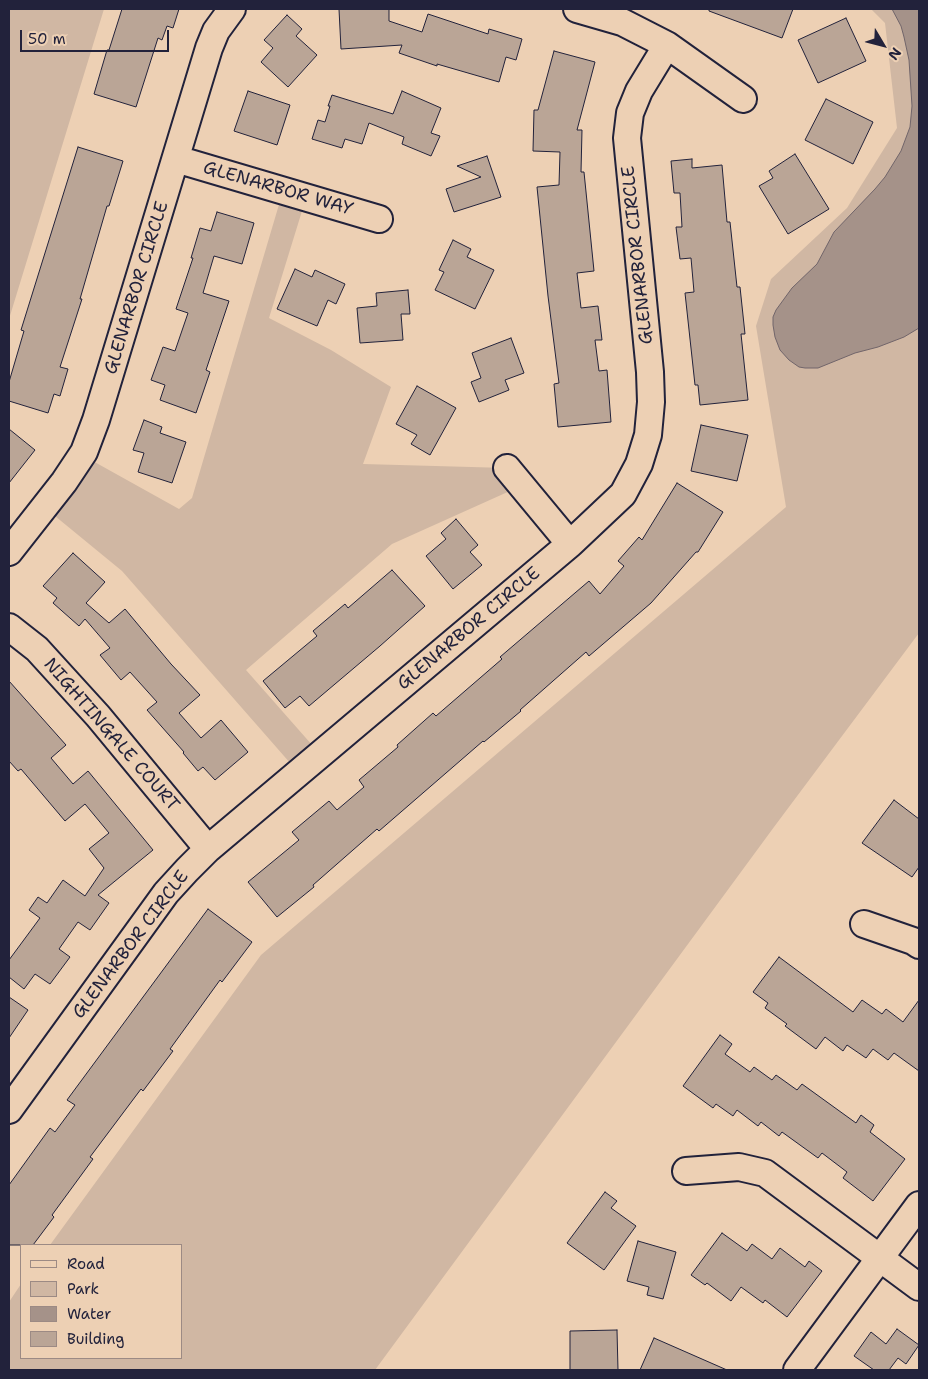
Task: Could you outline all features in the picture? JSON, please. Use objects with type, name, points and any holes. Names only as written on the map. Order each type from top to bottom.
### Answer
[{"type":"street","name":"GLENARBOR CIRCLE","points":[[9,552],[64,482],[84,452],[96,420],[209,48],[216,31],[232,9]]},
{"type":"street","points":[[577,9],[622,22],[667,46],[743,99]]},
{"type":"street","name":"GLENARBOR CIRCLE","points":[[9,1110],[166,893],[187,870],[208,849],[570,544],[623,494],[639,464],[648,435],[651,402],[650,372],[627,138],[630,113],[639,91],[667,46]]},
{"type":"street","name":"GLENARBOR WAY","points":[[176,159],[379,219]]},
{"type":"street","points":[[507,468],[570,544]]},
{"type":"street","name":"NIGHTINGALE COURT","points":[[9,627],[37,649],[98,716],[208,849]]},
{"type":"street","points":[[864,924],[914,941],[919,945]]},
{"type":"street","points":[[686,1171],[739,1167],[766,1173],[919,1287]]},
{"type":"street","points":[[797,1370],[919,1205]]},
{"type":"green space","points":[[9,9],[104,9],[9,319]]},
{"type":"green space","points":[[871,9],[919,9],[919,633],[375,1370],[9,1370],[9,1302],[20,1286],[20,1359],[182,1359],[182,1244],[51,1244],[261,955],[786,507],[756,326],[771,279],[847,208],[897,128],[885,23]]},
{"type":"green space","points":[[283,191],[306,198],[269,318],[331,350],[391,387],[363,464],[507,468],[521,486],[392,544],[246,670],[320,754],[298,772],[122,571],[44,507],[82,455],[179,509],[192,498]]},
{"type":"water","points":[[892,9],[919,9],[919,328],[904,337],[855,353],[818,368],[799,367],[780,350],[773,325],[773,317],[776,310],[792,288],[817,264],[834,232],[885,177],[901,151],[910,127],[912,106],[909,60],[901,26]]},
{"type":"building","points":[[122,9],[179,9],[173,28],[167,26],[162,40],[158,38],[136,107],[94,94]]},
{"type":"building","points":[[339,9],[389,9],[389,21],[422,32],[428,14],[488,34],[489,29],[522,39],[516,60],[506,57],[499,82],[437,64],[437,66],[399,53],[402,45],[341,49]]},
{"type":"building","points":[[709,9],[793,9],[782,38],[709,11]]},
{"type":"building","points":[[287,15],[302,29],[296,36],[317,55],[288,87],[261,62],[273,48],[264,40]]},
{"type":"building","points":[[846,18],[866,61],[818,83],[798,40]]},
{"type":"building","points":[[554,51],[595,62],[577,130],[582,130],[581,172],[584,172],[594,271],[577,273],[581,308],[598,306],[602,340],[595,340],[599,371],[607,370],[611,422],[558,427],[554,384],[559,383],[537,187],[559,185],[560,152],[533,151],[534,110],[538,110]]},
{"type":"building","points":[[248,91],[290,105],[277,145],[234,131]]},
{"type":"building","points":[[402,91],[441,108],[431,133],[440,136],[431,156],[402,144],[404,137],[369,123],[362,144],[345,139],[342,148],[312,139],[318,120],[325,122],[332,95],[393,114]]},
{"type":"building","points":[[826,99],[873,122],[853,164],[805,140]]},
{"type":"building","points":[[78,147],[123,161],[109,206],[107,206],[80,299],[82,299],[60,367],[68,369],[60,396],[54,394],[48,413],[9,401],[9,382],[24,331],[21,330]]},
{"type":"building","points":[[795,154],[829,209],[788,234],[759,186],[773,178],[769,171]]},
{"type":"building","points":[[487,156],[501,197],[454,212],[446,189],[481,177],[457,166]]},
{"type":"building","points":[[692,159],[692,168],[722,165],[727,222],[730,222],[737,287],[740,287],[745,334],[741,334],[748,400],[700,405],[698,385],[695,385],[685,293],[694,292],[691,258],[680,259],[676,227],[682,227],[680,193],[674,193],[671,161]]},
{"type":"building","points":[[217,212],[254,223],[242,264],[214,256],[203,293],[229,301],[206,370],[210,372],[196,413],[160,400],[165,385],[151,380],[163,347],[175,351],[188,313],[176,309],[193,258],[191,258],[200,228],[211,231]]},
{"type":"building","points":[[453,240],[471,249],[467,257],[494,270],[475,309],[435,290],[444,272],[439,270]]},
{"type":"building","points":[[295,269],[312,277],[315,270],[345,284],[336,304],[328,300],[317,326],[277,309]]},
{"type":"building","points":[[408,290],[410,314],[401,314],[403,340],[360,343],[357,308],[377,306],[376,293]]},
{"type":"building","points":[[511,338],[524,373],[505,380],[509,390],[479,402],[471,382],[481,378],[472,353]]},
{"type":"building","points":[[417,386],[456,408],[430,455],[411,444],[417,435],[396,424]]},
{"type":"building","points":[[144,420],[162,427],[160,433],[186,442],[172,483],[138,472],[144,453],[133,450]]},
{"type":"building","points":[[701,425],[748,435],[737,481],[691,471]]},
{"type":"building","points":[[9,429],[35,450],[9,483]]},
{"type":"building","points":[[677,483],[723,512],[698,552],[651,603],[589,656],[586,652],[521,711],[483,741],[379,831],[377,829],[313,885],[314,887],[277,917],[248,882],[299,840],[292,832],[329,801],[337,810],[364,787],[359,780],[398,747],[397,745],[433,713],[436,716],[502,659],[500,657],[589,581],[600,594],[624,566],[618,561],[639,537],[642,540]]},
{"type":"building","points":[[456,519],[478,545],[470,552],[482,565],[453,589],[426,556],[446,539],[441,533]]},
{"type":"building","points":[[73,553],[105,582],[86,603],[109,623],[125,609],[200,695],[179,713],[201,738],[221,720],[248,752],[215,780],[203,767],[198,771],[147,710],[157,702],[130,672],[121,680],[100,655],[110,648],[85,619],[79,626],[53,603],[57,598],[43,586]]},
{"type":"building","points":[[392,570],[425,606],[309,706],[300,696],[285,708],[263,681],[317,636],[313,631],[345,604],[348,608]]},
{"type":"building","points":[[9,681],[66,745],[51,758],[73,784],[88,771],[153,850],[98,895],[109,903],[90,930],[78,922],[59,949],[70,957],[50,984],[35,974],[24,989],[9,977],[9,960],[40,918],[29,910],[38,897],[47,903],[63,880],[85,896],[104,868],[89,849],[109,833],[85,804],[65,821],[21,769],[18,771],[9,761]]},
{"type":"building","points":[[894,800],[919,819],[919,867],[912,877],[862,843]]},
{"type":"building","points":[[208,909],[252,942],[222,982],[220,980],[170,1049],[173,1051],[143,1091],[141,1089],[90,1157],[93,1159],[52,1215],[54,1217],[34,1244],[9,1245],[9,1185],[50,1128],[55,1132],[75,1105],[67,1100]]},
{"type":"building","points":[[779,957],[853,1012],[862,1000],[882,1014],[886,1009],[903,1022],[919,1000],[919,1071],[894,1053],[888,1060],[873,1049],[866,1058],[847,1045],[843,1051],[825,1037],[816,1049],[785,1026],[787,1024],[765,1008],[768,1003],[753,992]]},
{"type":"building","points":[[9,997],[28,1010],[9,1038]]},
{"type":"building","points":[[720,1035],[732,1044],[725,1054],[750,1072],[754,1067],[772,1080],[776,1075],[797,1090],[802,1084],[856,1123],[861,1115],[874,1125],[870,1132],[905,1159],[873,1201],[843,1178],[847,1172],[822,1153],[818,1158],[782,1132],[779,1136],[761,1122],[758,1126],[737,1110],[733,1116],[716,1104],[713,1108],[683,1086]]},
{"type":"building","points":[[605,1192],[617,1201],[611,1208],[636,1226],[604,1270],[567,1243]]},
{"type":"building","points":[[722,1233],[747,1251],[752,1244],[772,1259],[780,1248],[805,1267],[809,1261],[822,1271],[787,1317],[765,1300],[763,1303],[741,1287],[731,1301],[707,1283],[705,1285],[691,1275]]},
{"type":"building","points":[[638,1241],[676,1252],[663,1299],[647,1295],[649,1287],[627,1281]]},
{"type":"building","points":[[897,1329],[919,1345],[906,1364],[898,1358],[889,1370],[874,1370],[854,1356],[871,1332],[886,1344]]},
{"type":"building","points":[[617,1330],[618,1370],[570,1370],[570,1331]]},
{"type":"building","points":[[654,1338],[727,1370],[640,1370]]}]
